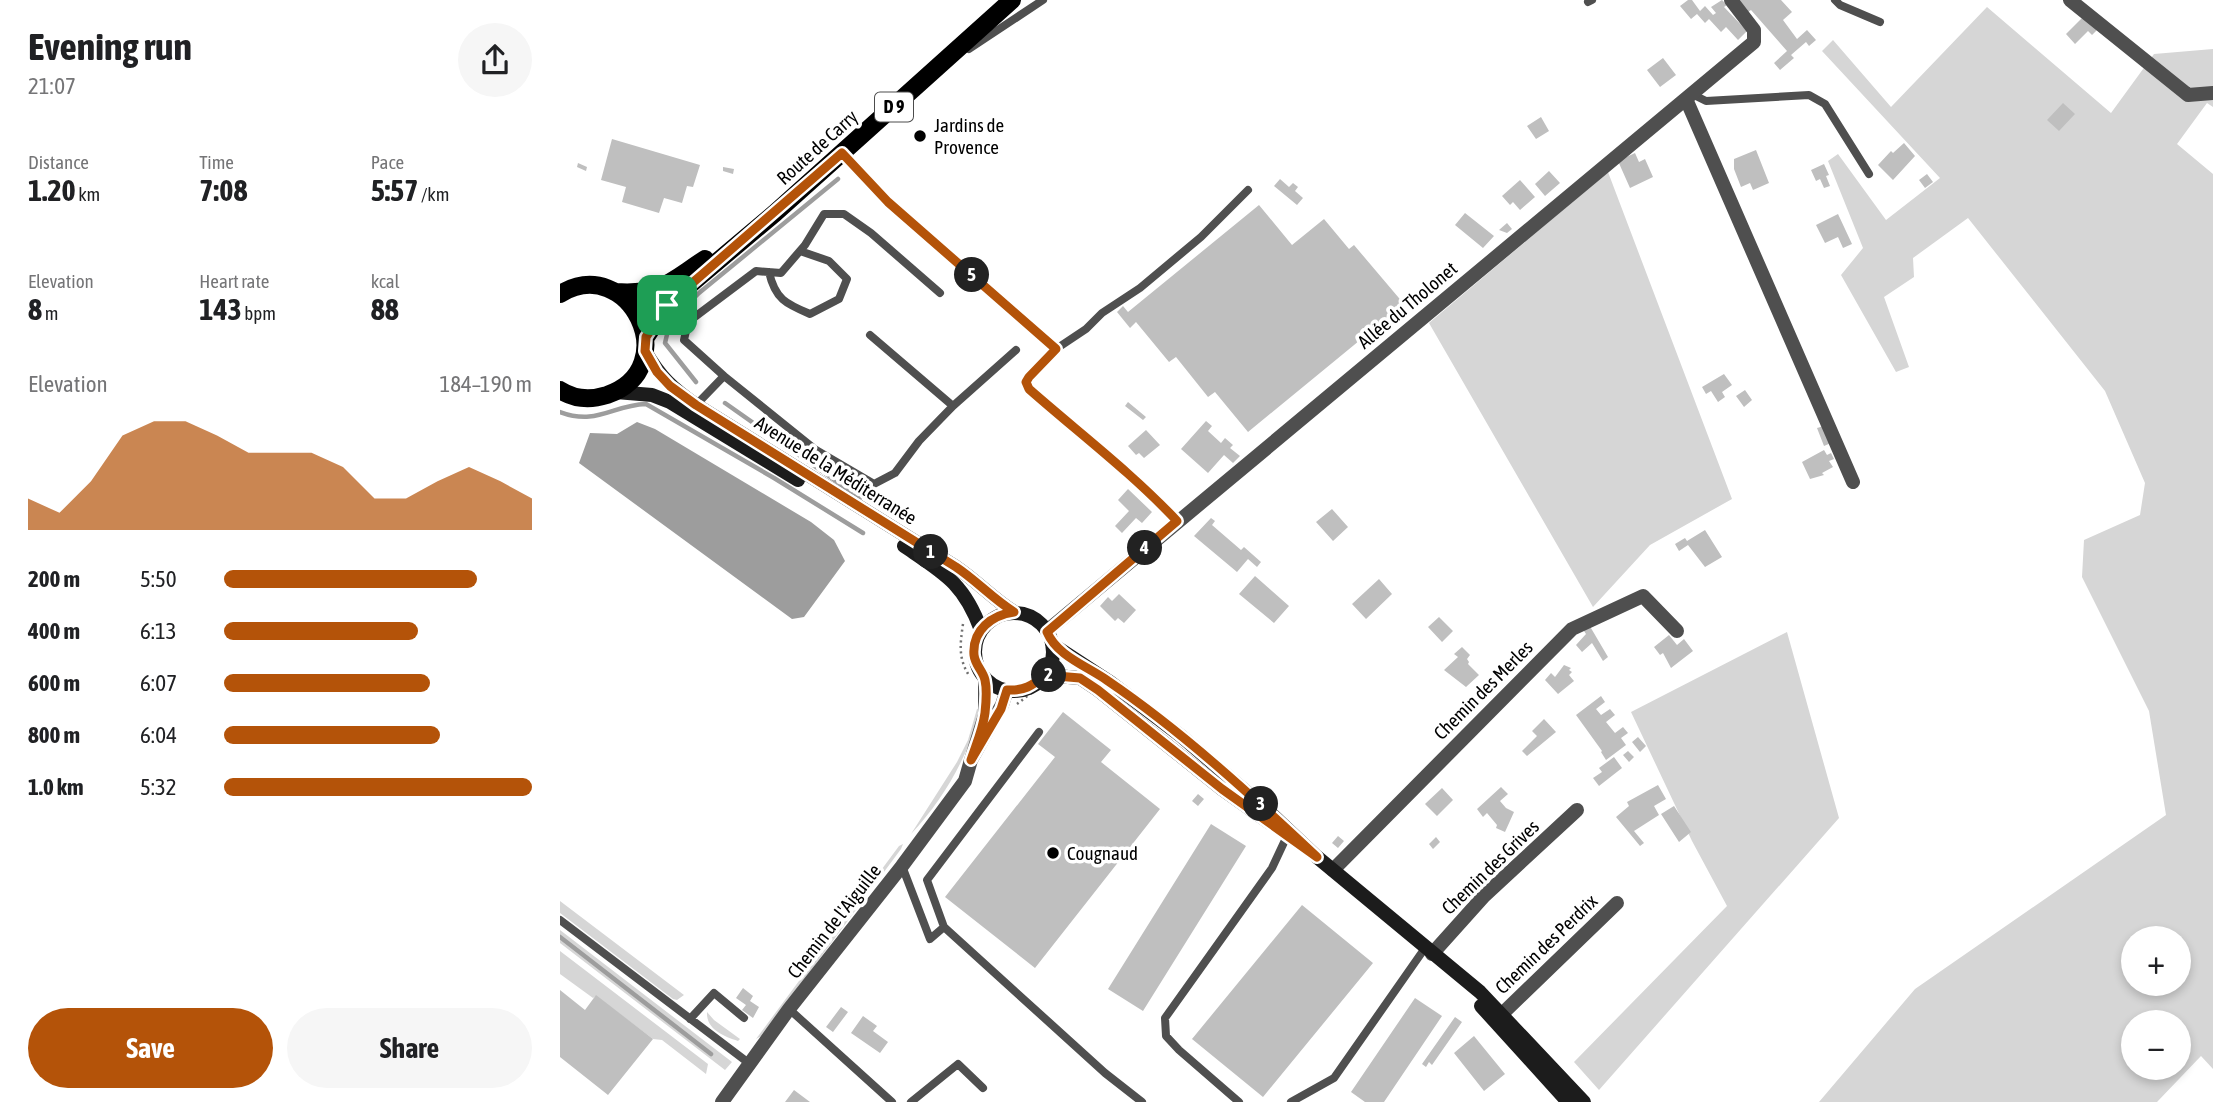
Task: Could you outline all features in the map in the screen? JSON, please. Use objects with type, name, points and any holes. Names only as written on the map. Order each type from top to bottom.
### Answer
[{"type":"main road","name":"Route de Carry","points":[[616,392],[635,375],[645,344],[667,305],[775,213],[1012,0]]},
{"type":"main road","name":"Route de Carry","points":[[560,293],[583,285],[600,286],[615,292],[641,293],[659,289],[775,213]]},
{"type":"main road","points":[[615,292],[630,303],[641,319],[645,344]]},
{"type":"main road","name":"Avenue de la Méditerranée","points":[[645,344],[657,372],[670,386],[696,405],[965,574],[996,601],[1014,612]]},
{"type":"main road","points":[[560,390],[582,398],[600,398],[616,392]]},
{"type":"main road","name":"Avenue de la Méditerranée","points":[[616,392],[652,395],[670,402],[904,546],[947,575],[959,587],[972,606],[981,630]]},
{"type":"main road","points":[[1050,638],[1053,657],[1045,675],[1032,687],[1020,691],[1007,690],[979,680],[974,655],[975,642],[981,630],[990,620],[1001,614],[1014,612],[1027,615],[1039,622],[1050,638],[1181,736],[1264,807],[1317,857]]},
{"type":"main road","points":[[1045,675],[1080,678],[1098,690],[1222,789],[1317,857],[1480,992],[1584,1102]]},
{"type":"main road","points":[[1428,951],[1568,1102]]},
{"type":"street","name":"Allée du Tholonet","points":[[1050,638],[1177,521],[1754,42],[1754,30],[1731,0]]},
{"type":"street","points":[[2070,0],[2188,95],[2213,93]]},
{"type":"street","points":[[1689,96],[1853,482]]},
{"type":"street","name":"Chemin des Merles","points":[[1333,870],[1572,629],[1643,596],[1677,631]]},
{"type":"street","name":"Chemin de l'Aiguille","points":[[722,1102],[789,1009],[965,781],[985,715],[979,680]]},
{"type":"street","name":"Chemin de l'Aiguille","points":[[971,760],[1001,709],[1007,690]]},
{"type":"street","name":"Chemin des Grives","points":[[1428,951],[1577,810]]},
{"type":"street","name":"Chemin des Perdrix","points":[[1502,1014],[1617,903]]},
{"type":"lane","points":[[931,73],[1043,0]]},
{"type":"lane","points":[[1835,0],[1840,5],[1880,22]]},
{"type":"lane","points":[[1689,96],[1706,102],[1809,95],[1825,104],[1869,174]]},
{"type":"lane","points":[[842,153],[888,202],[1056,349]]},
{"type":"lane","points":[[1177,521],[1142,484],[1113,463],[1029,389],[1026,382],[1056,349],[1140,288],[1201,237],[1248,190]]},
{"type":"lane","points":[[940,293],[871,233],[844,214],[824,214],[800,251],[781,273],[756,271],[688,322],[684,340],[816,450],[874,484],[895,474],[919,440],[1016,350]]},
{"type":"lane","points":[[769,272],[772,287],[786,304],[810,314],[839,299],[847,279],[830,261],[800,251]]},
{"type":"lane","points":[[870,335],[953,406]]},
{"type":"lane","points":[[696,405],[724,376]]},
{"type":"lane","points":[[1039,732],[927,880],[944,927],[1138,1101]]},
{"type":"lane","points":[[1239,1102],[1166,1036],[1165,1018],[1272,868],[1287,836]]},
{"type":"lane","points":[[902,866],[930,939],[944,927]]},
{"type":"lane","points":[[560,920],[750,1064]]},
{"type":"lane","points":[[1291,1102],[1334,1078],[1428,951]]},
{"type":"lane","points":[[690,1019],[713,993],[744,1018]]},
{"type":"lane","points":[[789,1009],[892,1102]]},
{"type":"lane","points":[[911,1102],[958,1064],[983,1088]]},
{"type":"path","points":[[964,614],[960,652],[962,665],[979,680]]},
{"type":"shaded area","points":[[1987,7],[2111,113],[2154,54],[2213,49],[2213,107],[2207,103],[2177,144],[2213,174],[2213,1069],[2201,1056],[2191,1066],[2191,1010],[2121,1010],[2121,1080],[2178,1080],[2157,1102],[1819,1102],[1915,989],[2166,815],[2149,711],[2082,577],[2084,540],[2140,515],[2145,483],[2105,391],[1968,218],[1913,258],[1914,277],[1884,297],[1909,367],[1896,372],[1841,275],[1863,248],[1828,161],[1838,154],[1886,220],[1940,178],[1822,51],[1833,40],[1891,107]]},
{"type":"shaded area","points":[[1608,172],[1732,499],[1650,545],[1593,607],[1429,323]]},
{"type":"shaded area","points":[[637,422],[655,429],[811,522],[834,540],[845,561],[804,617],[792,619],[579,463],[590,433],[617,434]]},
{"type":"shaded area","points":[[1787,632],[1839,818],[1599,1090],[1574,1062],[1727,906],[1692,841],[1631,712]]},
{"type":"shaded area","points":[[981,708],[970,743],[954,776],[911,834],[957,762],[968,740],[977,709]]},
{"type":"shaded area","points":[[903,844],[763,1035],[756,1039],[899,846]]},
{"type":"shaded area","points":[[560,901],[684,995],[677,1000],[673,999],[560,913]]},
{"type":"shaded area","points":[[560,930],[732,1062],[725,1070],[560,943]]},
{"type":"shaded area","points":[[560,951],[708,1064],[706,1074],[662,1040],[653,1039],[596,996],[593,998],[560,974]]},
{"type":"shaded area","points":[[707,1012],[740,1039],[738,1041],[716,1031],[709,1023]]},
{"type":"building","points":[[1692,0],[1700,11],[1705,6],[1713,15],[1716,13],[1711,7],[1722,0],[1727,5],[1724,7],[1747,31],[1738,40],[1726,27],[1721,32],[1709,19],[1705,23],[1697,14],[1691,19],[1680,6]]},
{"type":"building","points":[[1738,0],[1781,0],[1792,12],[1783,20],[1797,39],[1807,30],[1816,40],[1809,46],[1806,42],[1791,55],[1794,58],[1780,70],[1774,63],[1787,51],[1751,10],[1748,12]]},
{"type":"building","points":[[2084,16],[2098,29],[2092,35],[2088,31],[2075,44],[2066,34]]},
{"type":"building","points":[[1663,58],[1676,75],[1660,87],[1647,70]]},
{"type":"building","points":[[2063,103],[2075,114],[2059,131],[2047,120]]},
{"type":"building","points":[[1541,117],[1549,131],[1536,139],[1527,126]]},
{"type":"building","points":[[612,139],[700,165],[693,187],[687,186],[682,203],[664,198],[659,213],[622,202],[626,187],[601,180]]},
{"type":"building","points":[[1904,143],[1915,156],[1893,180],[1878,165],[1891,151],[1893,153]]},
{"type":"building","points":[[1756,150],[1769,183],[1753,190],[1750,183],[1741,187],[1734,169],[1734,159]]},
{"type":"building","points":[[1635,153],[1639,162],[1645,159],[1653,177],[1630,188],[1618,161]]},
{"type":"building","points":[[578,163],[587,167],[586,171],[577,167]]},
{"type":"building","points":[[1824,164],[1830,186],[1824,188],[1820,179],[1816,181],[1811,170]]},
{"type":"building","points":[[723,167],[734,169],[733,174],[723,171]]},
{"type":"building","points":[[1549,171],[1560,183],[1545,196],[1535,184]]},
{"type":"building","points":[[1927,174],[1933,182],[1925,188],[1919,180]]},
{"type":"building","points":[[1280,179],[1289,187],[1293,183],[1298,187],[1295,191],[1303,198],[1297,205],[1274,186]]},
{"type":"building","points":[[1520,180],[1535,197],[1520,210],[1513,202],[1510,205],[1502,196]]},
{"type":"building","points":[[1259,205],[1292,245],[1324,219],[1349,249],[1354,245],[1404,304],[1248,432],[1215,392],[1208,397],[1176,357],[1169,362],[1136,322],[1130,328],[1117,312],[1123,306],[1128,312]]},
{"type":"building","points":[[1465,213],[1494,236],[1483,248],[1455,225]]},
{"type":"building","points":[[1838,214],[1852,244],[1843,248],[1838,237],[1825,243],[1816,225]]},
{"type":"building","points":[[1507,223],[1512,229],[1507,233],[1499,230]]},
{"type":"building","points":[[1724,374],[1732,385],[1722,392],[1725,397],[1718,402],[1711,391],[1706,394],[1702,387]]},
{"type":"building","points":[[1745,390],[1752,400],[1744,407],[1736,396]]},
{"type":"building","points":[[1128,402],[1146,417],[1143,420],[1125,406]]},
{"type":"building","points":[[1206,421],[1212,426],[1208,431],[1221,443],[1225,438],[1233,445],[1230,448],[1240,456],[1233,463],[1224,455],[1208,473],[1181,449]]},
{"type":"building","points":[[1824,426],[1831,443],[1824,446],[1817,428]]},
{"type":"building","points":[[1146,430],[1160,445],[1144,458],[1139,453],[1136,455],[1128,446]]},
{"type":"building","points":[[1824,450],[1827,455],[1831,453],[1834,459],[1829,461],[1833,467],[1822,473],[1824,475],[1810,479],[1802,462]]},
{"type":"building","points":[[1128,489],[1152,512],[1142,523],[1136,518],[1122,533],[1115,526],[1129,511],[1118,500]]},
{"type":"building","points":[[1332,509],[1348,527],[1333,541],[1316,522]]},
{"type":"building","points":[[1211,518],[1215,521],[1212,525],[1241,550],[1244,547],[1261,562],[1257,567],[1248,559],[1237,572],[1194,536]]},
{"type":"building","points":[[1705,530],[1722,557],[1705,567],[1688,545],[1679,551],[1675,544],[1685,538],[1687,541]]},
{"type":"building","points":[[1255,576],[1289,606],[1274,623],[1239,594]]},
{"type":"building","points":[[1379,579],[1392,594],[1366,619],[1352,604]]},
{"type":"building","points":[[1119,594],[1136,610],[1124,623],[1118,618],[1115,621],[1100,606],[1108,597],[1112,601]]},
{"type":"building","points":[[1439,617],[1453,631],[1442,642],[1428,627]]},
{"type":"building","points":[[1588,623],[1608,657],[1603,661],[1592,643],[1582,652],[1576,645],[1586,634],[1582,628]]},
{"type":"building","points":[[1669,635],[1677,645],[1684,639],[1693,651],[1671,668],[1663,653],[1660,655],[1654,647]]},
{"type":"building","points":[[1462,647],[1470,655],[1468,664],[1479,675],[1466,687],[1444,670],[1458,657],[1454,654]]},
{"type":"building","points":[[1564,665],[1571,668],[1569,675],[1574,681],[1558,694],[1545,680],[1551,673],[1555,677]]},
{"type":"building","points":[[1601,696],[1605,702],[1596,709],[1601,715],[1610,709],[1615,715],[1606,722],[1615,733],[1623,727],[1628,733],[1621,738],[1626,745],[1606,760],[1576,715]]},
{"type":"building","name":"Cougnaud","points":[[1063,712],[1111,750],[1101,762],[1160,809],[1035,968],[945,897],[1055,757],[1038,744]]},
{"type":"building","points":[[1544,719],[1556,732],[1527,756],[1522,751],[1537,736],[1532,731]]},
{"type":"building","points":[[1638,737],[1646,746],[1640,752],[1632,742]]},
{"type":"building","points":[[1628,751],[1634,757],[1629,762],[1623,755]]},
{"type":"building","points":[[1614,757],[1622,768],[1599,786],[1593,778],[1602,772],[1599,768]]},
{"type":"building","points":[[1658,785],[1666,799],[1654,806],[1659,815],[1634,831],[1644,843],[1640,846],[1616,817],[1629,806],[1627,802]]},
{"type":"building","points":[[1501,787],[1508,794],[1500,801],[1514,812],[1505,832],[1496,828],[1497,825],[1487,813],[1483,817],[1477,809]]},
{"type":"building","points":[[1442,788],[1453,800],[1437,816],[1425,804]]},
{"type":"building","points":[[1198,794],[1204,799],[1198,806],[1192,801]]},
{"type":"building","points":[[1674,806],[1691,832],[1679,842],[1661,814]]},
{"type":"building","points":[[1211,824],[1246,846],[1143,1011],[1108,989]]},
{"type":"building","points":[[1338,836],[1344,841],[1338,848],[1332,843]]},
{"type":"building","points":[[1436,837],[1440,842],[1433,849],[1429,844]]},
{"type":"building","points":[[1302,905],[1373,963],[1263,1097],[1192,1039]]},
{"type":"building","points":[[743,988],[753,996],[750,1001],[759,1007],[753,1018],[742,1010],[746,1005],[736,998]]},
{"type":"building","points":[[560,990],[585,1010],[596,995],[653,1039],[608,1095],[560,1057]]},
{"type":"building","points":[[1415,998],[1442,1016],[1384,1102],[1365,1102],[1351,1092]]},
{"type":"building","points":[[841,1007],[848,1012],[833,1032],[826,1027]]},
{"type":"building","points":[[863,1016],[877,1026],[873,1031],[888,1042],[880,1053],[851,1033]]},
{"type":"building","points":[[1455,1017],[1462,1022],[1432,1065],[1429,1062],[1426,1067],[1422,1064]]},
{"type":"building","points":[[1474,1036],[1505,1074],[1484,1091],[1454,1053]]},
{"type":"building","points":[[794,1090],[810,1102],[785,1102]]},
{"type":"waterway","points":[[696,382],[665,343],[670,322],[699,293],[838,179]]},
{"type":"waterway","points":[[725,403],[860,498]]},
{"type":"waterway","points":[[560,412],[573,416],[595,416],[646,404],[863,533]]},
{"type":"waterway","points":[[560,937],[711,1054]]},
{"type":"place","name":"Jardins de Provence","points":[[920,136]]},
{"type":"place","name":"Cougnaud","points":[[1053,853]]},
{"type":"route","points":[[842,153],[888,202],[1056,349],[1029,377],[1026,382],[1029,389],[1113,463],[1142,484],[1177,521],[1061,618],[1047,632],[1052,644],[1110,682],[1181,736],[1264,807],[1317,857],[1222,789],[1119,705],[1080,678],[1045,675],[1032,687],[1020,691],[1007,690],[1001,709],[971,760],[985,715],[985,678],[974,655],[975,642],[990,620],[1001,614],[1014,612],[996,601],[975,580],[956,567],[696,405],[670,386],[657,372],[645,351],[646,337],[667,305],[842,153]]}]
